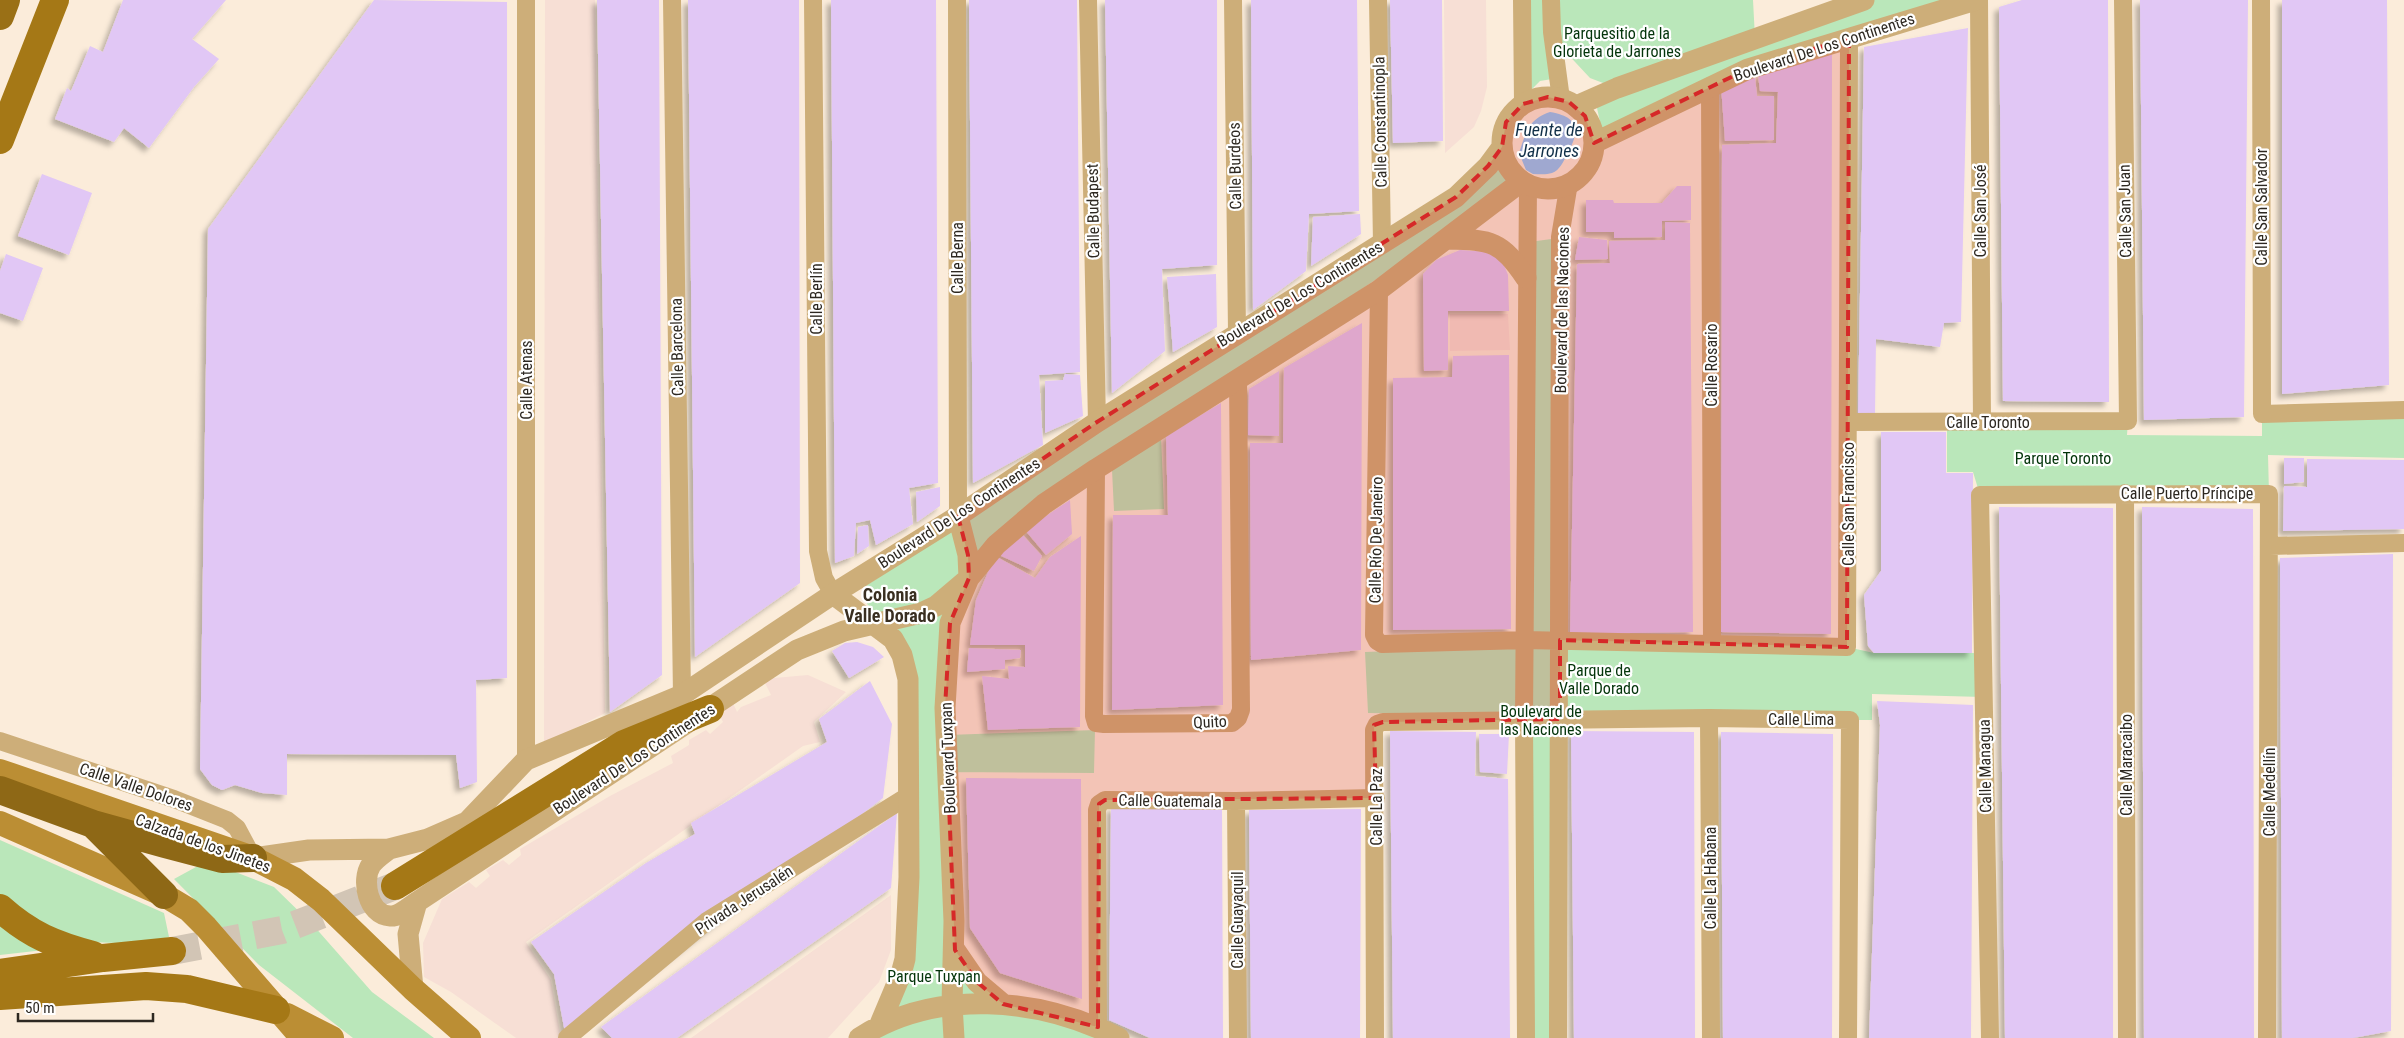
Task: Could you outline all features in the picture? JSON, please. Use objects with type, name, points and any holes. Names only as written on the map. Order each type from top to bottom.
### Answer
[{"type":"highway","points":[[0,16],[6,0]]},
{"type":"highway","points":[[0,790],[93,824],[222,859],[253,858]]},
{"type":"highway","points":[[93,824],[164,894]]},
{"type":"main road","points":[[0,140],[55,0]]},
{"type":"main road","points":[[395,886],[624,744],[710,709]]},
{"type":"main road","name":"Calzada de los Jinetes","points":[[0,771],[253,858],[294,879],[321,900],[413,989],[469,1038]]},
{"type":"main road","points":[[0,823],[164,894],[189,910],[302,1038]]},
{"type":"main road","points":[[0,908],[38,937],[62,947],[103,958]]},
{"type":"main road","points":[[0,973],[103,958],[172,951]]},
{"type":"main road","points":[[0,996],[146,986],[187,989],[276,1010],[332,1038]]},
{"type":"street","name":"Calle Atenas","points":[[526,0],[526,760]]},
{"type":"street","name":"Calle Barcelona","points":[[672,0],[682,695]]},
{"type":"street","name":"Calle Berlín","points":[[814,0],[818,551],[824,578],[834,594]]},
{"type":"street","name":"Calle Berna","points":[[957,0],[958,516]]},
{"type":"street","name":"Calle Budapest","points":[[1088,0],[1098,422]]},
{"type":"street","name":"Calle Burdeos","points":[[1233,0],[1237,332]]},
{"type":"street","name":"Calle Constantinopla","points":[[1378,0],[1382,244]]},
{"type":"street","points":[[1522,0],[1522,104]]},
{"type":"street","points":[[1551,0],[1552,32],[1568,102],[1589,122],[1594,143],[1593,153],[1587,166],[1569,184],[1556,188],[1541,188],[1525,183],[1508,166],[1502,147],[1506,122],[1522,104],[1541,98],[1568,102]]},
{"type":"street","name":"Boulevard De Los Continentes","points":[[1594,143],[1748,69],[1849,38],[1923,8],[1978,0]]},
{"type":"street","name":"Calle San José","points":[[1978,0],[1982,422]]},
{"type":"street","name":"Calle San Juan","points":[[2123,0],[2128,421]]},
{"type":"street","name":"Calle San Salvador","points":[[2260,0],[2262,414],[2404,410]]},
{"type":"street","name":"Boulevard De Los Continentes","points":[[1568,102],[1626,85],[1852,2]]},
{"type":"street","name":"Calle San Francisco","points":[[1525,640],[1847,647],[1849,38]]},
{"type":"street","name":"Calle Rosario","points":[[1710,86],[1712,644]]},
{"type":"street","name":"Boulevard De Los Continentes","points":[[253,858],[308,850],[389,849],[428,839],[467,822],[526,760],[682,695],[1237,332],[1456,197],[1488,166],[1502,147]]},
{"type":"street","name":"Boulevard De Los Continentes","points":[[389,849],[370,866],[366,889],[370,899],[382,914],[389,916],[397,915],[417,902],[797,650],[844,631],[921,613],[953,594],[996,545],[1044,504],[1096,469],[1379,290],[1525,183]]},
{"type":"street","points":[[1525,183],[1524,720],[1526,1038]]},
{"type":"street","name":"Boulevard de las Naciones","points":[[1558,1038],[1560,237],[1569,184]]},
{"type":"street","points":[[1448,239],[1477,239],[1492,242],[1513,260],[1526,278]]},
{"type":"street","name":"Calle Río De Janeiro","points":[[1379,290],[1374,634],[1377,641],[1382,644],[1525,640]]},
{"type":"street","name":"Quito","points":[[1096,469],[1094,716],[1096,723],[1232,722],[1238,718],[1240,710],[1238,379]]},
{"type":"street","name":"Calle Toronto","points":[[1848,422],[2128,421]]},
{"type":"street","name":"Calle Maracaibo","points":[[2124,493],[2127,1038]]},
{"type":"street","name":"Calle Puerto Príncipe","points":[[1980,494],[2269,494],[2270,546]]},
{"type":"street","name":"Calle Managua","points":[[1980,494],[1990,1038]]},
{"type":"street","name":"Boulevard Tuxpan","points":[[954,1038],[952,1005],[954,950],[945,708],[950,623],[969,578],[968,555],[958,516]]},
{"type":"street","points":[[2270,546],[2404,543]]},
{"type":"street","name":"Calle Medellín","points":[[2267,1038],[2270,546]]},
{"type":"street","points":[[834,594],[893,639],[902,655],[908,679],[909,886],[904,966],[880,1024]]},
{"type":"street","name":"Calle Lima","points":[[1524,720],[1709,718],[1850,720],[1848,1038]]},
{"type":"street","name":"Calle La Habana","points":[[1709,718],[1711,1038]]},
{"type":"street","name":"Calle La Paz","points":[[1375,1038],[1376,798],[1374,730],[1377,724],[1383,722],[1524,720]]},
{"type":"street","name":"Calle Valle Dolores","points":[[0,740],[174,799],[227,820],[237,828],[253,858]]},
{"type":"street","name":"Privada Jerusalén","points":[[567,1038],[707,922],[908,796]]},
{"type":"street","name":"Calle Guatemala","points":[[1098,1027],[1099,804],[1105,800],[1236,801],[1376,798]]},
{"type":"street","name":"Calle Guayaquil","points":[[1236,801],[1238,1038]]},
{"type":"street","points":[[413,989],[408,934],[417,902]]},
{"type":"street","points":[[954,950],[977,982],[1004,1004]]},
{"type":"street","points":[[858,1038],[880,1024],[922,1011],[952,1005],[1004,1004],[1044,1011],[1098,1027],[1119,1038]]},
{"type":"highlighted area","points":[[1849,38],[1847,647],[1560,640],[1560,719],[1383,722],[1374,725],[1376,798],[1105,800],[1099,804],[1098,1027],[1003,1004],[977,982],[955,950],[945,708],[950,623],[969,578],[968,555],[958,516],[1097,422],[1456,197],[1488,166],[1502,147],[1506,122],[1523,104],[1548,97],[1569,102],[1585,116],[1594,143],[1748,69]]},
{"type":"shaded area","points":[[545,0],[595,0],[605,713],[544,744]]},
{"type":"shaded area","points":[[1444,0],[1486,0],[1487,87],[1481,111],[1474,127],[1445,153]]},
{"type":"shaded area","points":[[1450,314],[1508,314],[1510,350],[1450,351]]},
{"type":"shaded area","points":[[808,675],[846,692],[814,722],[820,742],[803,746],[526,942],[551,980],[561,1038],[516,1038],[451,992],[424,977],[423,943],[442,899],[469,882],[476,888],[490,876],[486,870],[503,860],[509,865],[521,855],[520,849],[610,796],[673,763],[671,756],[689,745],[689,740],[706,730],[710,734],[723,722],[718,712],[733,703],[737,712],[741,707],[771,695],[763,679]]},
{"type":"shaded area","points":[[891,895],[891,950],[879,982],[828,1038],[691,1038]]},
{"type":"green space","name":"Parquesitio de la Glorieta de Jarrones","points":[[1523,0],[1753,0],[1755,38],[1865,0],[1977,0],[1849,38],[1597,137],[1600,122],[1597,108],[1616,88],[1590,78],[1562,48],[1558,78],[1540,81],[1525,96]]},
{"type":"green space","points":[[1501,165],[1516,186],[1095,467],[951,592],[882,618],[867,604],[864,587]]},
{"type":"green space","name":"Boulevard de las Naciones","points":[[1559,238],[1558,1038],[1526,1038],[1529,242]]},
{"type":"green space","name":"Parque Toronto","points":[[2404,410],[2404,458],[2268,455],[2269,494],[1980,495],[1973,472],[1947,472],[1947,422],[2128,421],[2127,435],[2262,436],[2262,414]]},
{"type":"green space","points":[[1161,436],[1164,509],[1114,511],[1112,470]]},
{"type":"green space","name":"Parque Tuxpan","points":[[954,611],[953,950],[1000,1003],[882,1022],[902,976],[909,796],[894,638],[902,620]]},
{"type":"green space","name":"Parque de Valle Dorado","points":[[1560,640],[1847,647],[1874,653],[1982,653],[1983,697],[1872,694],[1872,720],[1560,719]]},
{"type":"green space","name":"Parque de Valle Dorado","points":[[1521,646],[1521,716],[1368,713],[1365,652]]},
{"type":"green space","points":[[1095,730],[1094,773],[948,772],[947,735]]},
{"type":"green space","points":[[0,840],[164,913],[169,937],[142,944],[90,942],[45,927],[0,895]]},
{"type":"green space","points":[[207,861],[274,887],[313,925],[372,992],[434,1038],[353,1038],[259,965],[174,879]]},
{"type":"green space","points":[[0,922],[44,950],[0,955]]},
{"type":"green space","points":[[1003,1006],[1115,1038],[863,1038],[880,1026]]},
{"type":"water","name":"Fuente de Jarrones","points":[[1550,112],[1560,114],[1572,121],[1575,126],[1574,139],[1561,166],[1555,172],[1550,174],[1533,174],[1526,170],[1519,153],[1528,128],[1536,119]]},
{"type":"building","points":[[123,0],[226,0],[192,39],[219,59],[194,87],[149,148],[124,128],[114,142],[55,119],[67,88],[71,91],[90,46],[103,52]]},
{"type":"building","points":[[374,0],[507,2],[507,678],[476,680],[477,782],[460,788],[456,755],[287,754],[287,795],[262,793],[235,785],[222,790],[212,785],[200,769],[208,229]]},
{"type":"building","points":[[597,0],[659,0],[662,675],[610,712]]},
{"type":"building","points":[[688,0],[799,0],[800,583],[695,657]]},
{"type":"building","points":[[831,0],[936,0],[938,483],[909,488],[913,524],[876,545],[870,520],[856,523],[854,556],[835,563]]},
{"type":"building","points":[[969,0],[1077,0],[1080,372],[1039,375],[1043,445],[973,483]]},
{"type":"building","points":[[1105,0],[1217,0],[1217,265],[1162,269],[1165,351],[1112,393]]},
{"type":"building","points":[[1251,0],[1357,0],[1359,211],[1309,214],[1306,271],[1253,310]]},
{"type":"building","points":[[1390,0],[1442,0],[1443,141],[1393,143]]},
{"type":"building","points":[[2022,0],[2108,0],[2109,402],[2003,401],[1999,7]]},
{"type":"building","points":[[2140,0],[2248,0],[2244,417],[2144,420]]},
{"type":"building","points":[[2282,0],[2387,0],[2389,385],[2282,394]]},
{"type":"building","points":[[1968,28],[1961,322],[1944,323],[1940,347],[1876,339],[1875,415],[1858,416],[1864,47]]},
{"type":"building","points":[[1832,52],[1831,634],[1721,632],[1722,145],[1776,143],[1778,92],[1760,91],[1758,75]]},
{"type":"building","points":[[1755,77],[1757,96],[1774,96],[1774,140],[1725,141],[1721,85]]},
{"type":"building","points":[[42,174],[92,193],[69,255],[18,236]]},
{"type":"building","points":[[1677,186],[1691,186],[1691,220],[1662,221],[1662,237],[1614,238],[1614,232],[1586,232],[1586,200],[1613,200],[1614,203],[1662,203]]},
{"type":"building","points":[[1360,214],[1361,234],[1311,266],[1313,217]]},
{"type":"building","points":[[1665,222],[1690,223],[1693,632],[1570,634],[1577,264],[1610,263],[1609,241],[1665,240]]},
{"type":"building","points":[[1579,237],[1607,240],[1608,259],[1575,260]]},
{"type":"building","points":[[1460,250],[1491,252],[1504,265],[1508,275],[1509,311],[1448,311],[1448,370],[1424,371],[1423,274],[1436,260]]},
{"type":"building","points":[[6,254],[43,268],[23,321],[0,313],[0,271]]},
{"type":"building","points":[[1216,274],[1217,327],[1173,352],[1167,277]]},
{"type":"building","points":[[1362,323],[1361,650],[1251,660],[1250,443],[1283,443],[1284,368]]},
{"type":"building","points":[[1509,355],[1511,629],[1393,630],[1393,378],[1452,377],[1453,356]]},
{"type":"building","points":[[1279,371],[1279,436],[1248,435],[1249,389]]},
{"type":"building","points":[[1065,374],[1080,375],[1083,416],[1045,433],[1045,381],[1063,380]]},
{"type":"building","points":[[1221,403],[1223,705],[1112,710],[1113,515],[1168,515],[1166,436]]},
{"type":"building","points":[[1881,432],[1946,432],[1946,473],[1973,473],[1972,653],[1874,653],[1868,646],[1864,595],[1881,571]]},
{"type":"building","points":[[2284,458],[2304,458],[2304,482],[2284,484]]},
{"type":"building","points":[[2307,459],[2404,460],[2404,529],[2283,531],[2284,486],[2307,487]]},
{"type":"building","points":[[940,487],[940,506],[917,522],[916,492]]},
{"type":"building","points":[[1070,500],[1072,534],[1046,555],[1025,530]]},
{"type":"building","points":[[1999,507],[2113,508],[2113,1038],[2005,1038]]},
{"type":"building","points":[[2142,507],[2253,509],[2254,1038],[2144,1038]]},
{"type":"building","points":[[868,525],[869,546],[857,554],[858,527]]},
{"type":"building","points":[[1019,531],[1042,556],[1034,571],[997,554]]},
{"type":"building","points":[[1081,536],[1080,727],[988,730],[982,676],[1009,679],[1008,666],[1025,667],[1025,645],[970,645],[976,600],[995,556],[1035,578],[1050,557]]},
{"type":"building","points":[[2393,554],[2391,1031],[2353,1038],[2282,1038],[2280,558]]},
{"type":"building","points":[[857,642],[873,647],[884,657],[849,678],[832,651],[845,643]]},
{"type":"building","points":[[969,648],[1021,650],[1020,658],[1005,660],[1005,669],[967,672]]},
{"type":"building","points":[[870,681],[892,724],[883,798],[566,1038],[554,974],[531,942],[646,863],[695,834],[691,823],[827,742],[819,719]]},
{"type":"building","points":[[1877,701],[1973,705],[1971,1038],[1869,1038],[1880,725]]},
{"type":"building","points":[[1390,731],[1476,732],[1475,776],[1508,779],[1510,1038],[1393,1038]]},
{"type":"building","points":[[1571,731],[1694,732],[1695,1038],[1574,1038]]},
{"type":"building","points":[[1721,732],[1833,734],[1832,1038],[1723,1038]]},
{"type":"building","points":[[1479,734],[1509,734],[1507,774],[1480,772]]},
{"type":"building","points":[[966,778],[1081,779],[1082,999],[1000,973],[970,928]]},
{"type":"building","points":[[1111,807],[1222,808],[1223,1038],[1150,1038],[1109,1020]]},
{"type":"building","points":[[1361,809],[1360,1038],[1251,1038],[1249,810]]},
{"type":"building","points":[[897,813],[891,888],[677,1038],[612,1038],[601,1027]]},
{"type":"tunnel","points":[[172,951],[282,930],[395,886]]},
{"type":"district","name":"Colonia Valle Dorado","points":[[890,604]]}]
